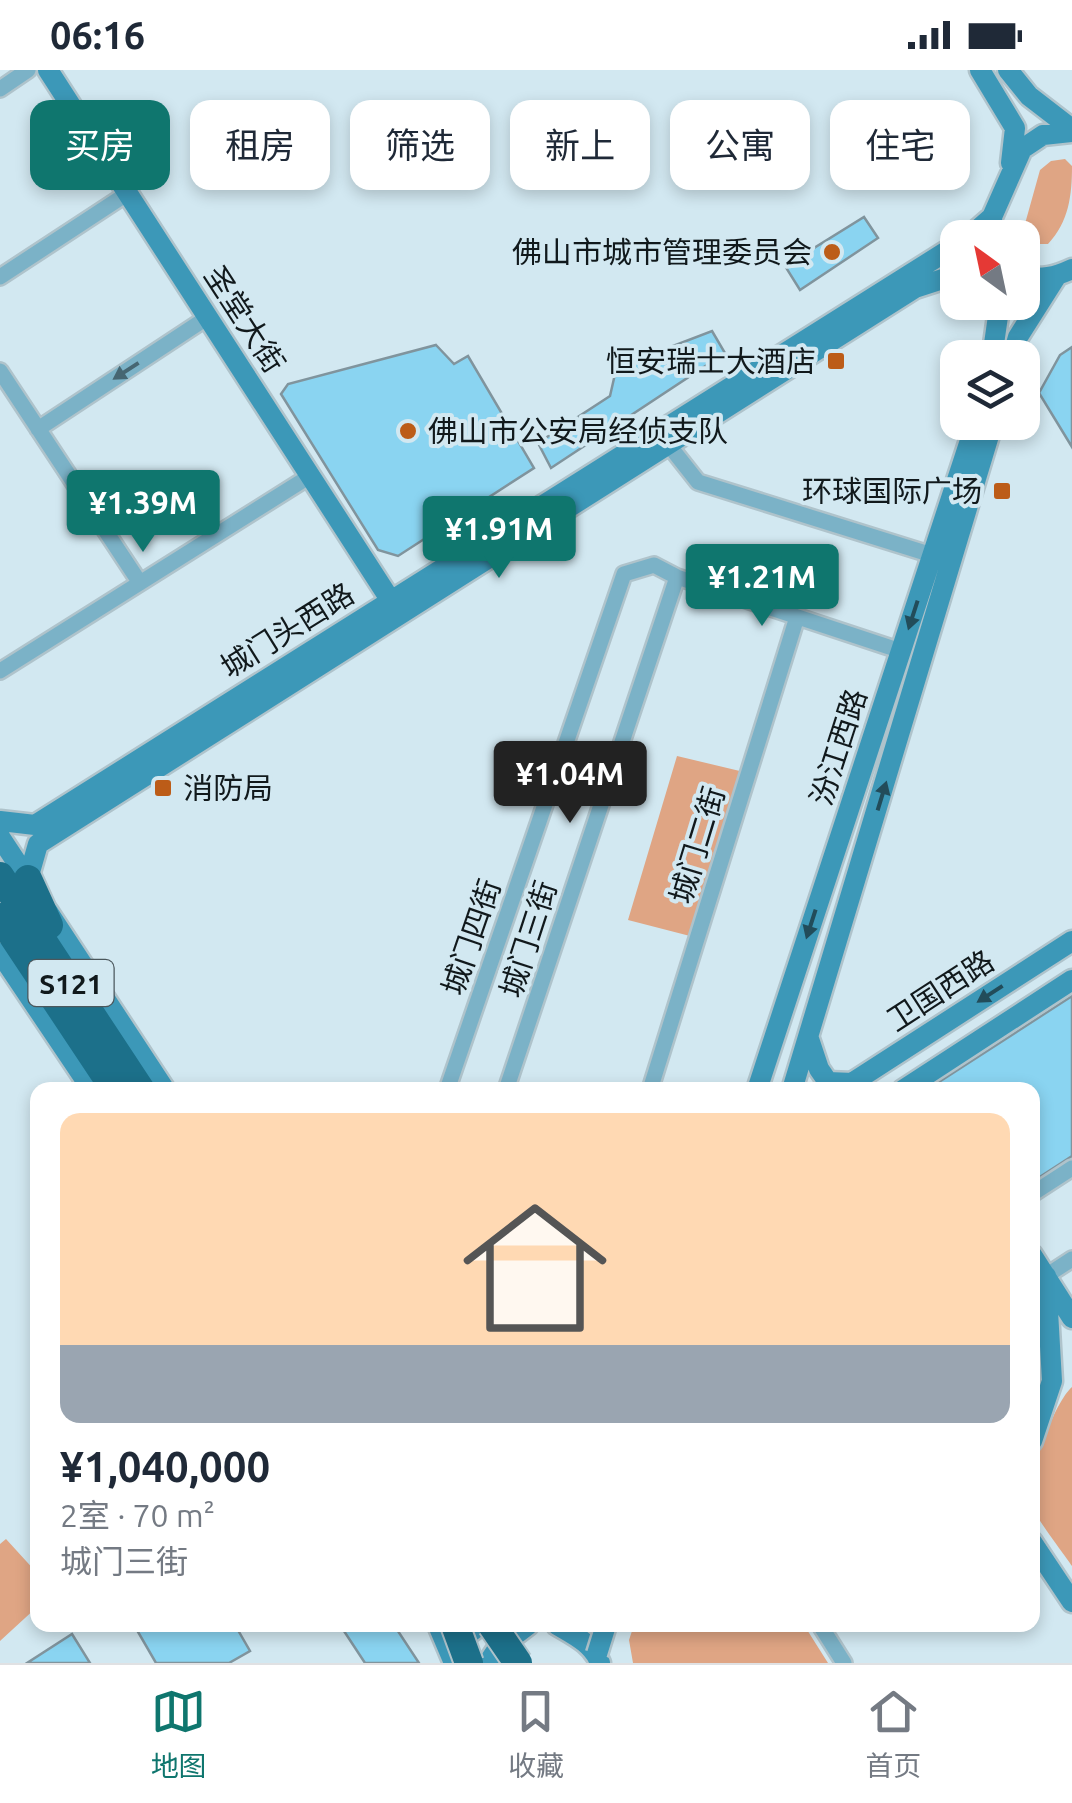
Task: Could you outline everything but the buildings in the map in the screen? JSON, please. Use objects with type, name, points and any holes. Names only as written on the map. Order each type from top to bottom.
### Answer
[{"type":"highway","name":"S121","points":[[14,878],[90,1012],[136,1082]]},
{"type":"highway","name":"S121","points":[[0,917],[111,1082]]},
{"type":"highway","points":[[0,951],[94,1082]]},
{"type":"highway","points":[[456,1632],[459,1662]]},
{"type":"highway","points":[[477,1632],[499,1663]]},
{"type":"highway","points":[[497,1632],[518,1663]]},
{"type":"main road","name":"圣堂大街","points":[[48,70],[391,600]]},
{"type":"main road","points":[[980,70],[1014,128],[1008,176]]},
{"type":"main road","points":[[1008,70],[1029,96],[1072,130]]},
{"type":"main road","points":[[994,220],[1008,176],[1022,149],[1033,140],[1072,130]]},
{"type":"main road","name":"城门头西路","points":[[0,821],[35,825],[940,255]]},
{"type":"main road","points":[[1017,340],[1064,273]]},
{"type":"main road","name":"城门头西路","points":[[14,878],[38,844],[914,288],[940,281]]},
{"type":"main road","name":"汾江西路","points":[[760,1082],[970,440]]},
{"type":"main road","name":"汾江西路","points":[[795,1082],[988,440]]},
{"type":"main road","points":[[0,837],[14,878],[159,1082]]},
{"type":"main road","name":"卫国西路","points":[[853,1082],[1072,941]]},
{"type":"main road","points":[[0,951],[87,1082]]},
{"type":"main road","points":[[922,1082],[1072,980]]},
{"type":"main road","points":[[809,1039],[828,1082]]},
{"type":"main road","points":[[1040,1267],[1072,1318]]},
{"type":"main road","points":[[1040,1416],[1052,1381],[1046,1276]]},
{"type":"main road","points":[[1049,1338],[1072,1328]]},
{"type":"main road","points":[[1052,1381],[1072,1371]]},
{"type":"main road","points":[[1040,1552],[1069,1590]]},
{"type":"main road","points":[[442,1632],[459,1662]]},
{"type":"main road","points":[[459,1662],[469,1632]]},
{"type":"main road","points":[[488,1663],[498,1648],[519,1632]]},
{"type":"main road","points":[[569,1632],[604,1657]]},
{"type":"main road","points":[[587,1632],[604,1657]]},
{"type":"main road","points":[[604,1657],[606,1632]]},
{"type":"main road","points":[[604,1657],[613,1632]]},
{"type":"street","points":[[0,89],[28,70]]},
{"type":"street","points":[[0,277],[128,193]]},
{"type":"street","points":[[38,429],[208,317]]},
{"type":"street","points":[[0,371],[140,583]]},
{"type":"street","points":[[668,444],[698,482],[932,555]]},
{"type":"street","points":[[0,671],[310,476]]},
{"type":"street","name":"城门四街","points":[[450,1082],[624,574],[654,565],[677,577]]},
{"type":"street","points":[[677,577],[901,651]]},
{"type":"street","name":"城门三街","points":[[509,1082],[677,577]]},
{"type":"street","name":"城门二街","points":[[652,1082],[797,617]]},
{"type":"street","points":[[1040,1189],[1072,1168]]},
{"type":"street","points":[[1046,1276],[1072,1259]]},
{"type":"street","points":[[824,1632],[844,1663]]},
{"type":"shaded area","points":[[1065,159],[1072,166],[1070,198],[1055,236],[1048,244],[1040,244],[1040,220],[1026,220],[1040,170],[1051,161]]},
{"type":"shaded area","points":[[677,756],[744,772],[690,936],[628,920]]},
{"type":"shaded area","points":[[1072,1387],[1072,1566],[1040,1521],[1040,1452]]},
{"type":"shaded area","points":[[6,1539],[30,1565],[30,1613],[0,1641],[0,1544]]},
{"type":"shaded area","points":[[632,1632],[808,1632],[828,1663],[633,1663],[629,1640]]},
{"type":"place","name":"佛山市城市管理委员会","points":[[832,252]]},
{"type":"place","name":"恒安瑞士大酒店","points":[[836,361]]},
{"type":"place","name":"佛山市公安局经侦支队","points":[[408,431]]},
{"type":"place","name":"环球国际广场","points":[[1002,491]]},
{"type":"place","name":"消防局","points":[[163,788]]}]
